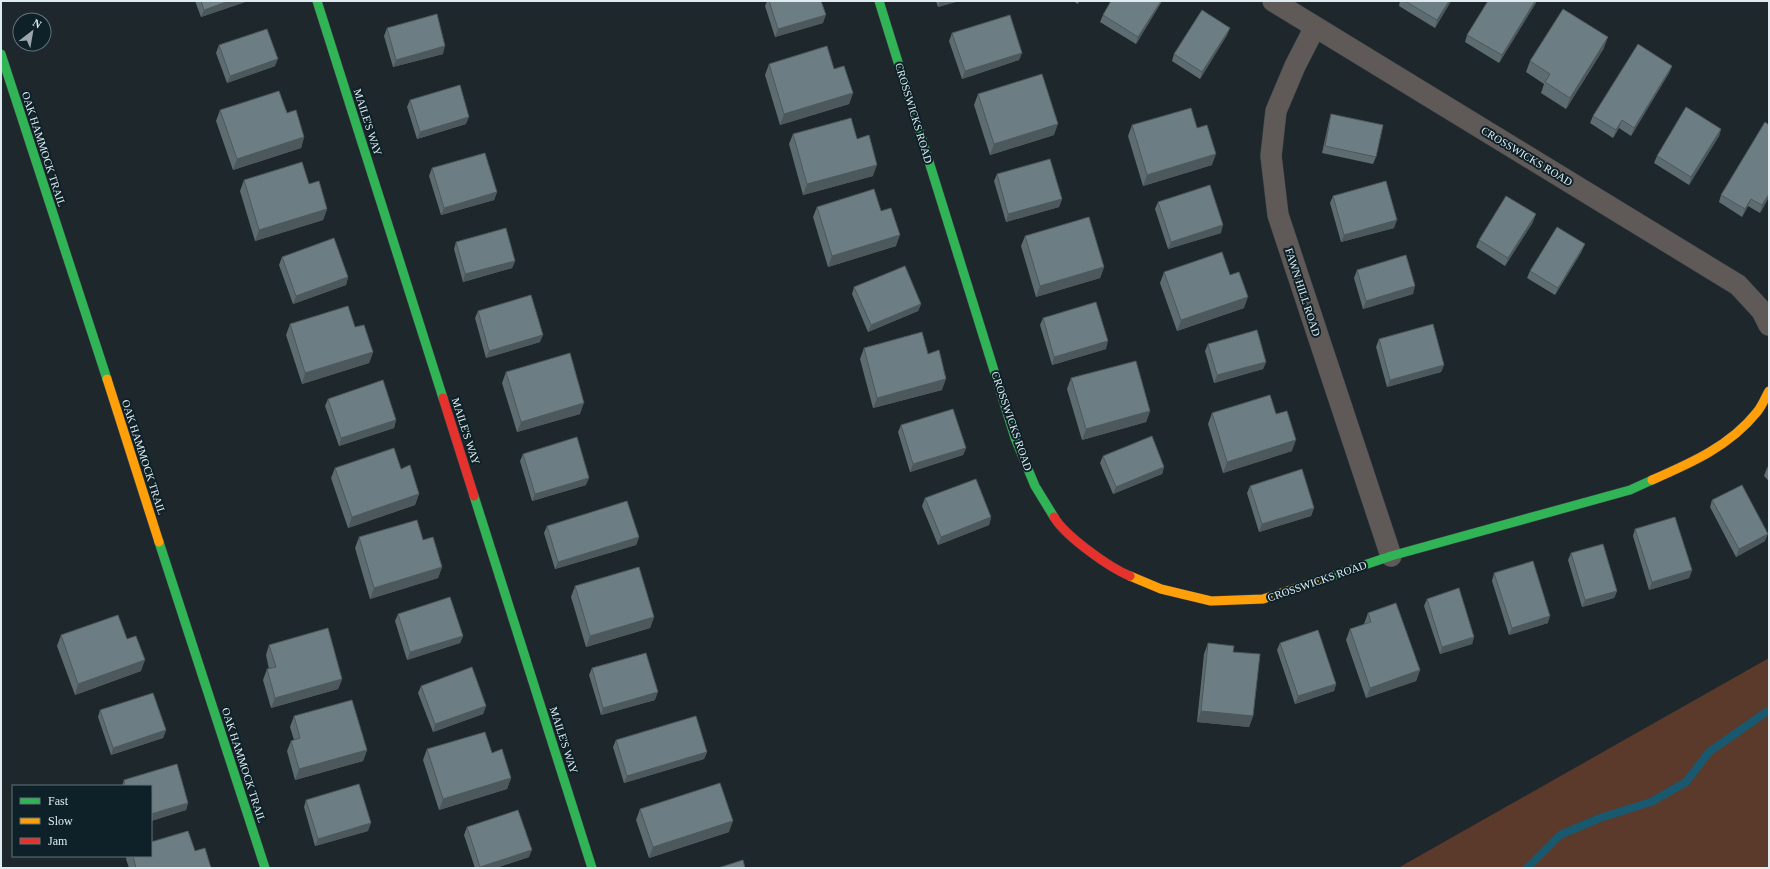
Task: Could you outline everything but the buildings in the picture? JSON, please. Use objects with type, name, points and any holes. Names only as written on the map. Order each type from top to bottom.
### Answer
[{"type":"street","name":"MAILE'S WAY","points":[[317,1],[592,868]]},
{"type":"street","name":"CROSSWICKS ROAD","points":[[879,1],[1015,438],[1035,486],[1056,521],[1080,544],[1117,571],[1161,589],[1211,601],[1263,599],[1391,556],[1630,490],[1697,460],[1727,441],[1757,412],[1769,391]]},
{"type":"street","name":"CROSSWICKS ROAD","points":[[1274,1],[1738,285],[1762,311],[1769,325]]},
{"type":"street","name":"FAWN HILL ROAD","points":[[1315,27],[1295,66],[1276,111],[1271,156],[1278,215],[1391,556]]},
{"type":"street","name":"OAK HAMMOCK TRAIL","points":[[1,54],[265,868]]},
{"type":"shaded area","points":[[1769,658],[1769,868],[1398,868]]},
{"type":"waterway","points":[[1527,868],[1560,835],[1600,818],[1651,802],[1686,782],[1709,752],[1769,710]]},
{"type":"traffic: fast","points":[[317,1],[443,398]]},
{"type":"traffic: fast","points":[[879,1],[1015,438],[1035,486],[1054,517]]},
{"type":"traffic: fast","points":[[1,54],[107,379]]},
{"type":"traffic: fast","points":[[1326,578],[1391,556],[1630,490],[1652,480]]},
{"type":"traffic: fast","points":[[474,496],[592,868]]},
{"type":"traffic: fast","points":[[159,542],[265,868]]},
{"type":"traffic: slow","points":[[107,379],[159,542]]},
{"type":"traffic: slow","points":[[1652,480],[1695,460],[1735,435],[1757,412],[1769,391]]},
{"type":"traffic: slow","points":[[1130,576],[1161,589],[1211,601],[1263,599],[1326,578]]},
{"type":"traffic: jam","points":[[443,398],[474,496]]},
{"type":"traffic: jam","points":[[1054,517],[1068,533],[1089,551],[1111,566],[1130,576]]}]
